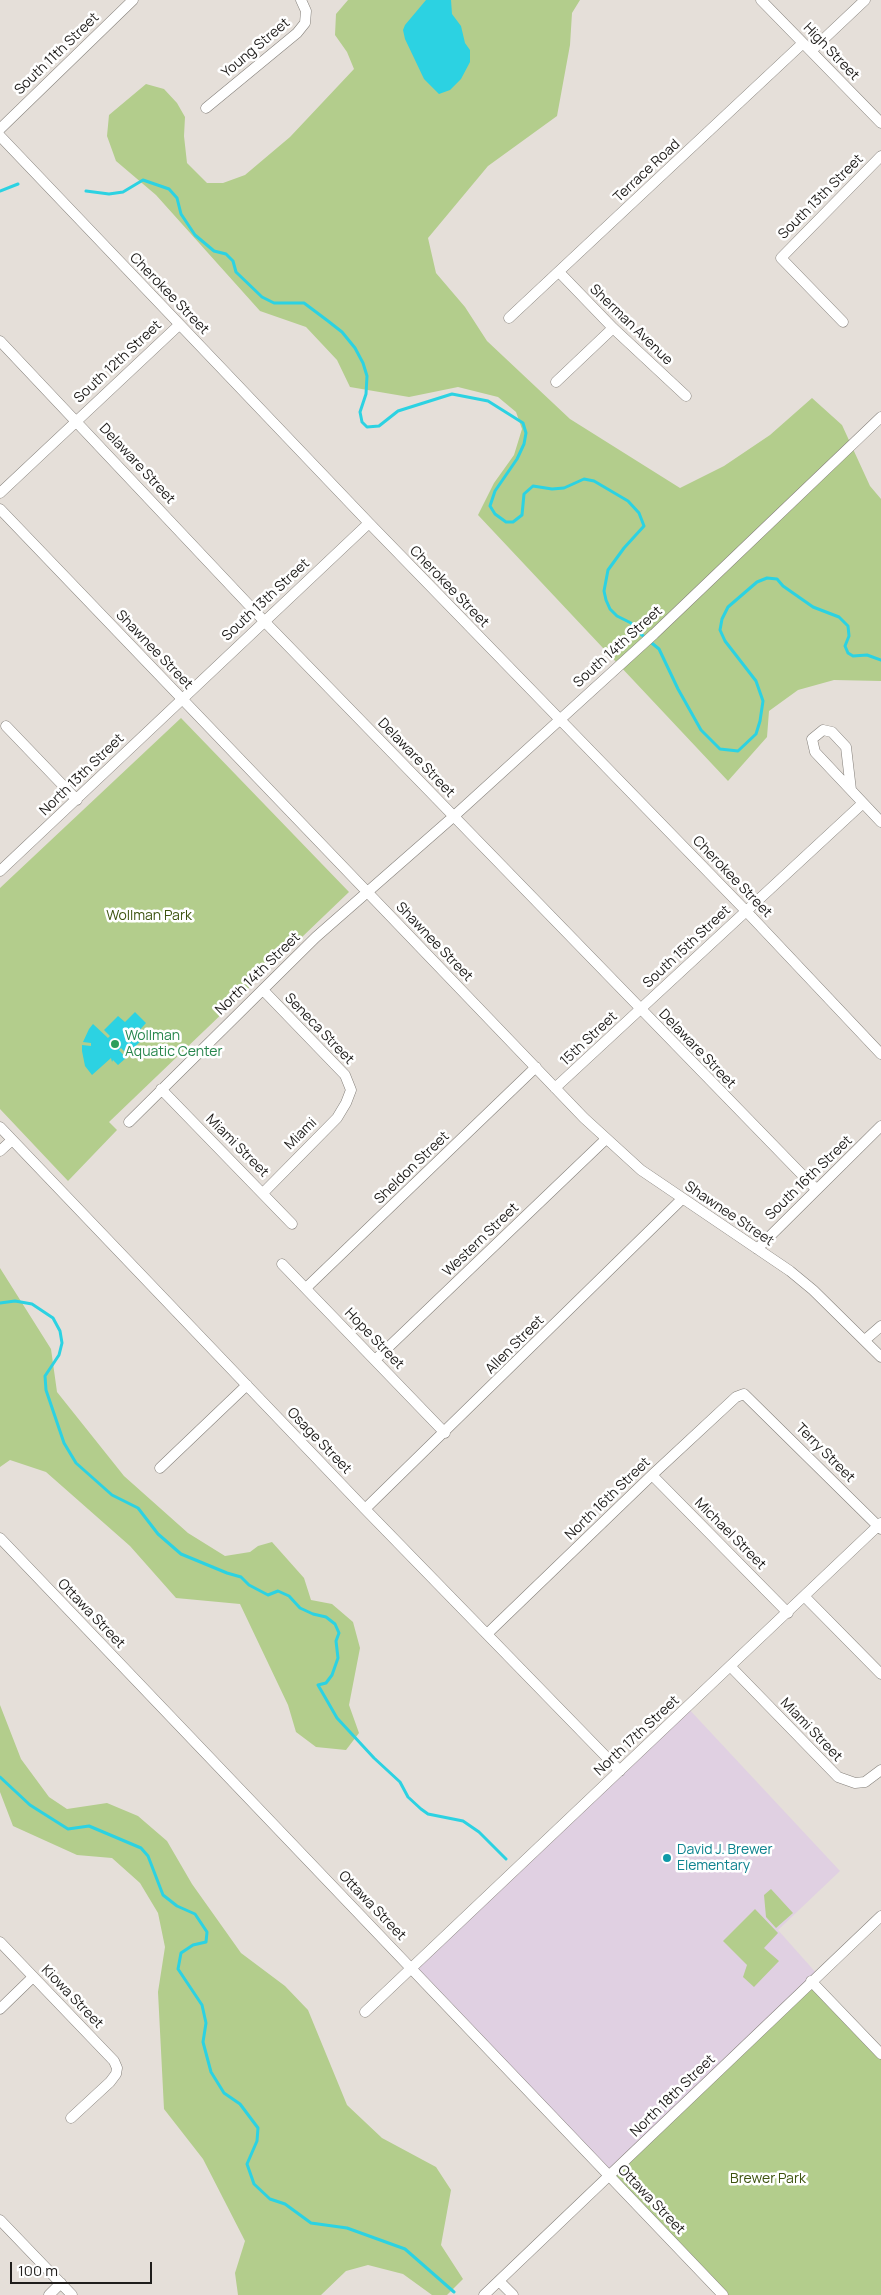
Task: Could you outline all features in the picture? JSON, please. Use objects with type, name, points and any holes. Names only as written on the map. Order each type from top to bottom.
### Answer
[{"type":"street","name":"South 11th Street","points":[[0,128],[134,0]]},
{"type":"street","name":"Young Street","points":[[206,108],[305,24],[306,11],[302,0]]},
{"type":"street","name":"High Street","points":[[761,0],[881,123]]},
{"type":"street","points":[[811,51],[865,0]]},
{"type":"street","name":"Terrace Road","points":[[509,318],[803,43]]},
{"type":"street","name":"Cherokee Street","points":[[0,136],[369,523],[746,911],[881,1054]]},
{"type":"street","name":"South 13th Street","points":[[843,322],[781,258],[881,156]]},
{"type":"street","name":"Sherman Avenue","points":[[559,272],[613,328],[686,396]]},
{"type":"street","name":"South 12th Street","points":[[0,493],[179,325]]},
{"type":"street","points":[[556,382],[613,328]]},
{"type":"street","name":"Delaware Street","points":[[0,342],[76,420],[264,621],[816,1189]]},
{"type":"street","name":"South 14th Street","points":[[368,893],[654,634],[881,417]]},
{"type":"street","name":"Shawnee Street","points":[[0,509],[606,1139],[641,1170],[814,1290],[881,1357]]},
{"type":"street","name":"South 13th Street","points":[[182,698],[369,523]]},
{"type":"street","name":"North 13th Street","points":[[0,871],[77,800],[182,698]]},
{"type":"street","points":[[6,726],[77,800]]},
{"type":"street","points":[[851,790],[846,746],[832,732],[823,730],[816,733],[812,739],[814,752],[881,822]]},
{"type":"street","name":"South 15th Street","points":[[640,1010],[863,803]]},
{"type":"street","name":"North 14th Street","points":[[129,1122],[316,937],[368,893]]},
{"type":"street","name":"Seneca Street","points":[[263,990],[345,1075],[351,1090]]},
{"type":"street","name":"15th Street","points":[[555,1088],[640,1010]]},
{"type":"street","name":"Sheldon Street","points":[[306,1288],[536,1067]]},
{"type":"street","name":"Miami Street","points":[[161,1089],[264,1192],[292,1224]]},
{"type":"street","name":"Miami","points":[[264,1192],[337,1118],[351,1090]]},
{"type":"street","name":"South 16th Street","points":[[757,1249],[881,1126]]},
{"type":"street","name":"Osage Street","points":[[0,1127],[365,1509],[620,1771]]},
{"type":"street","name":"Western Street","points":[[375,1360],[606,1139]]},
{"type":"street","points":[[0,1151],[12,1140]]},
{"type":"street","name":"Allen Street","points":[[365,1509],[445,1433],[682,1199]]},
{"type":"street","name":"Hope Street","points":[[282,1264],[445,1433]]},
{"type":"street","points":[[865,1340],[881,1326]]},
{"type":"street","points":[[160,1468],[247,1385]]},
{"type":"street","name":"North 16th Street","points":[[487,1634],[736,1397],[744,1394],[752,1399]]},
{"type":"street","name":"Terry Street","points":[[752,1399],[880,1526]]},
{"type":"street","name":"Michael Street","points":[[652,1475],[788,1613]]},
{"type":"street","name":"North 17th Street","points":[[365,2012],[880,1526]]},
{"type":"street","name":"Ottawa Street","points":[[0,1538],[723,2295]]},
{"type":"street","points":[[805,1597],[881,1674]]},
{"type":"street","name":"Miami Street","points":[[732,1667],[838,1777],[855,1783],[865,1782],[881,1770]]},
{"type":"street","name":"North 18th Street","points":[[484,2295],[881,1916]]},
{"type":"street","name":"Kiowa Street","points":[[0,1942],[114,2061],[117,2068],[116,2074],[71,2118]]},
{"type":"street","points":[[0,2009],[34,1977]]},
{"type":"street","points":[[811,1981],[881,2054]]},
{"type":"street","points":[[0,2220],[72,2295]]},
{"type":"street","points":[[499,2281],[513,2295]]},
{"type":"street","points":[[49,2295],[61,2283]]},
{"type":"shaded area","points":[[687,1707],[840,1871],[778,1930],[818,1975],[610,2176],[412,1968]]},
{"type":"green space","points":[[348,0],[580,0],[572,13],[570,45],[557,116],[488,166],[428,238],[436,273],[465,307],[487,341],[570,419],[680,488],[724,466],[770,435],[812,398],[842,425],[870,486],[881,499],[881,681],[834,680],[798,690],[769,711],[767,737],[728,781],[478,515],[494,483],[514,455],[522,429],[516,412],[498,397],[458,387],[409,397],[350,387],[337,360],[306,327],[260,311],[156,195],[116,161],[107,136],[109,115],[146,84],[164,89],[177,103],[185,117],[184,136],[187,163],[207,183],[223,183],[245,175],[290,137],[354,69],[347,52],[335,35],[336,14]]},
{"type":"green space","name":"Wollman Park","points":[[181,718],[349,892],[109,1122],[117,1130],[68,1181],[0,1109],[0,888]]},
{"type":"green space","points":[[0,1268],[51,1349],[57,1392],[124,1476],[188,1533],[225,1556],[250,1552],[258,1546],[272,1542],[304,1578],[311,1600],[332,1604],[353,1622],[360,1648],[349,1705],[359,1733],[346,1750],[316,1747],[296,1732],[288,1705],[240,1604],[176,1598],[130,1546],[46,1472],[10,1460],[0,1467]]},
{"type":"green space","points":[[0,1705],[21,1759],[49,1797],[67,1809],[107,1803],[138,1816],[167,1841],[192,1884],[241,1953],[285,1986],[308,2010],[347,2105],[382,2138],[436,2167],[451,2190],[441,2245],[463,2279],[447,2295],[432,2295],[403,2274],[368,2265],[346,2271],[321,2295],[238,2295],[235,2273],[245,2241],[203,2159],[164,2109],[158,1992],[165,1947],[158,1913],[140,1883],[112,1858],[77,1855],[13,1826],[0,1792]]},
{"type":"green space","points":[[771,1889],[793,1913],[776,1928],[766,1917],[764,1895]]},
{"type":"green space","points":[[755,1909],[778,1933],[764,1948],[779,1961],[754,1987],[743,1977],[747,1965],[723,1941]]},
{"type":"green space","name":"Brewer Park","points":[[811,1981],[881,2054],[881,2295],[723,2295],[610,2176]]},
{"type":"water","points":[[426,0],[451,0],[452,14],[461,26],[465,43],[470,50],[470,62],[461,79],[450,90],[439,94],[424,79],[405,39],[403,30]]},
{"type":"water","name":"Wollman Aquatic Center","points":[[135,1012],[146,1023],[136,1034],[142,1040],[127,1054],[121,1048],[119,1050],[126,1058],[118,1065],[113,1060],[112,1062],[111,1058],[92,1075],[85,1066],[82,1051],[82,1045],[91,1046],[91,1043],[83,1042],[89,1029],[93,1024],[108,1038],[110,1036],[104,1030],[118,1016],[125,1022]]},
{"type":"waterway","points":[[86,191],[109,194],[123,192],[143,180],[169,189],[177,198],[181,214],[195,235],[214,251],[226,254],[233,261],[236,272],[262,297],[274,303],[304,303],[342,332],[355,348],[367,376],[366,394],[360,412],[362,422],[367,427],[379,426],[398,411],[452,394],[488,401],[523,423],[526,433],[524,444],[517,459],[495,491],[490,506],[495,514],[506,522],[513,522],[522,515],[524,494],[533,486],[552,489],[564,488],[584,479],[594,481],[628,501],[639,513],[644,526],[624,548],[608,570],[604,591],[606,600],[610,609],[617,616],[631,623],[636,630],[659,649],[678,689],[701,730],[720,749],[738,751],[756,734],[760,721],[763,701],[756,681],[725,641],[720,630],[722,619],[728,607],[757,582],[767,578],[777,579],[783,586],[813,607],[839,617],[848,626],[849,636],[845,646],[848,653],[853,656],[867,655],[881,660]]},
{"type":"waterway","points":[[0,191],[18,184]]},
{"type":"waterway","points":[[0,1303],[15,1301],[32,1304],[53,1318],[60,1331],[62,1343],[59,1355],[45,1376],[46,1390],[64,1443],[76,1463],[112,1495],[138,1508],[158,1534],[181,1554],[241,1577],[249,1585],[268,1595],[278,1591],[289,1596],[300,1608],[326,1617],[335,1624],[339,1633],[336,1641],[338,1658],[332,1675],[326,1683],[318,1685],[337,1718],[374,1758],[400,1782],[408,1797],[421,1809],[428,1814],[463,1821],[479,1832],[506,1859]]},
{"type":"waterway","points":[[0,1777],[30,1805],[68,1829],[89,1826],[141,1848],[148,1856],[163,1895],[177,1906],[195,1914],[207,1932],[206,1942],[193,1945],[181,1953],[178,1969],[202,2005],[206,2023],[203,2042],[211,2072],[224,2093],[240,2104],[258,2128],[257,2141],[247,2164],[254,2184],[270,2199],[285,2204],[311,2223],[347,2228],[405,2249],[454,2292]]},
{"type":"place","name":"Wollman Aquatic Center","points":[[115,1044]]},
{"type":"place","name":"David J. Brewer Elementary","points":[[667,1858]]}]
